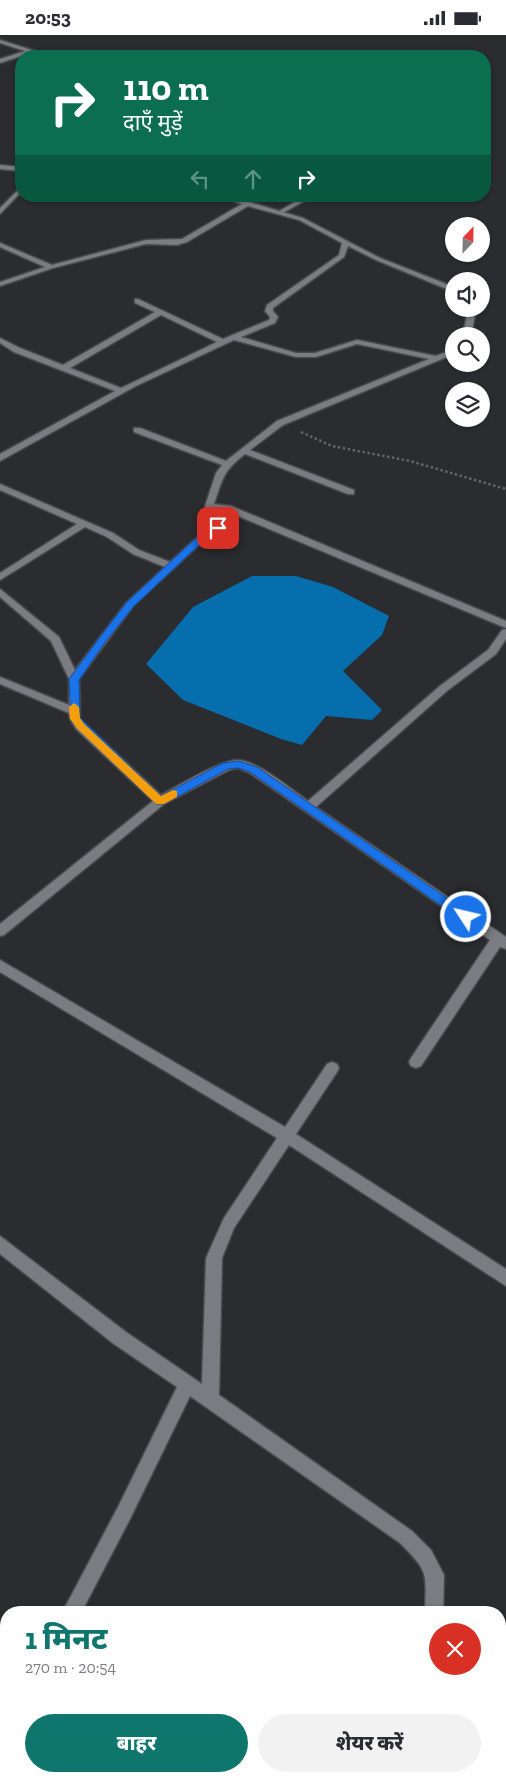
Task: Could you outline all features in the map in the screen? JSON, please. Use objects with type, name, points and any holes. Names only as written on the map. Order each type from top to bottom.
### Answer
[{"type":"street","points":[[0,41],[27,50]]},
{"type":"street","points":[[0,61],[15,56]]},
{"type":"street","points":[[0,167],[15,168]]},
{"type":"street","points":[[0,212],[15,196]]},
{"type":"street","points":[[237,202],[301,219],[378,259],[445,286]]},
{"type":"street","points":[[279,213],[299,202]]},
{"type":"street","points":[[0,284],[51,267],[153,240],[178,243],[245,205]]},
{"type":"street","points":[[0,458],[119,390],[222,341],[272,321],[274,317],[269,311],[270,307],[342,257],[345,243]]},
{"type":"street","points":[[0,245],[51,267]]},
{"type":"street","points":[[138,301],[222,341]]},
{"type":"street","points":[[64,368],[113,337],[161,312]]},
{"type":"street","points":[[233,337],[296,355],[316,355],[357,341],[437,358]]},
{"type":"street","points":[[0,340],[18,350],[119,390]]},
{"type":"street","points":[[74,679],[130,604],[198,541],[218,528],[209,506],[220,473],[227,464],[280,423],[445,355]]},
{"type":"street","points":[[137,430],[227,464]]},
{"type":"street","points":[[244,451],[351,492]]},
{"type":"street","points":[[0,487],[110,535],[136,552],[172,565]]},
{"type":"street","points":[[209,506],[228,508],[506,625]]},
{"type":"street","points":[[0,577],[84,524]]},
{"type":"street","points":[[0,592],[55,639],[74,679],[76,689],[75,719],[80,726],[160,801]]},
{"type":"street","points":[[308,808],[444,687],[492,652],[506,632]]},
{"type":"street","points":[[0,680],[74,711]]},
{"type":"street","points":[[0,931],[160,801],[226,766],[239,764],[254,770],[502,941],[416,1062]]},
{"type":"street","points":[[0,965],[287,1136],[506,1278]]},
{"type":"street","points":[[210,1400],[214,1258],[230,1223],[332,1068]]},
{"type":"street","points":[[0,1244],[120,1338],[406,1537],[425,1557],[434,1575],[434,1606]]},
{"type":"street","points":[[75,1606],[124,1513],[187,1384]]},
{"type":"path","points":[[280,423],[332,445],[410,461],[506,489]]},
{"type":"water","points":[[252,576],[296,576],[333,587],[389,616],[382,635],[343,671],[382,710],[372,720],[326,716],[302,745],[281,739],[183,700],[146,664],[193,607]]},
{"type":"slow traffic","points":[[74,707],[75,719],[80,726],[160,801],[173,794]]},
{"type":"route","points":[[218,528],[198,541],[130,604],[103,639],[74,679],[76,689],[75,719],[80,726],[160,801],[226,766],[239,764],[254,770],[466,917]]}]
